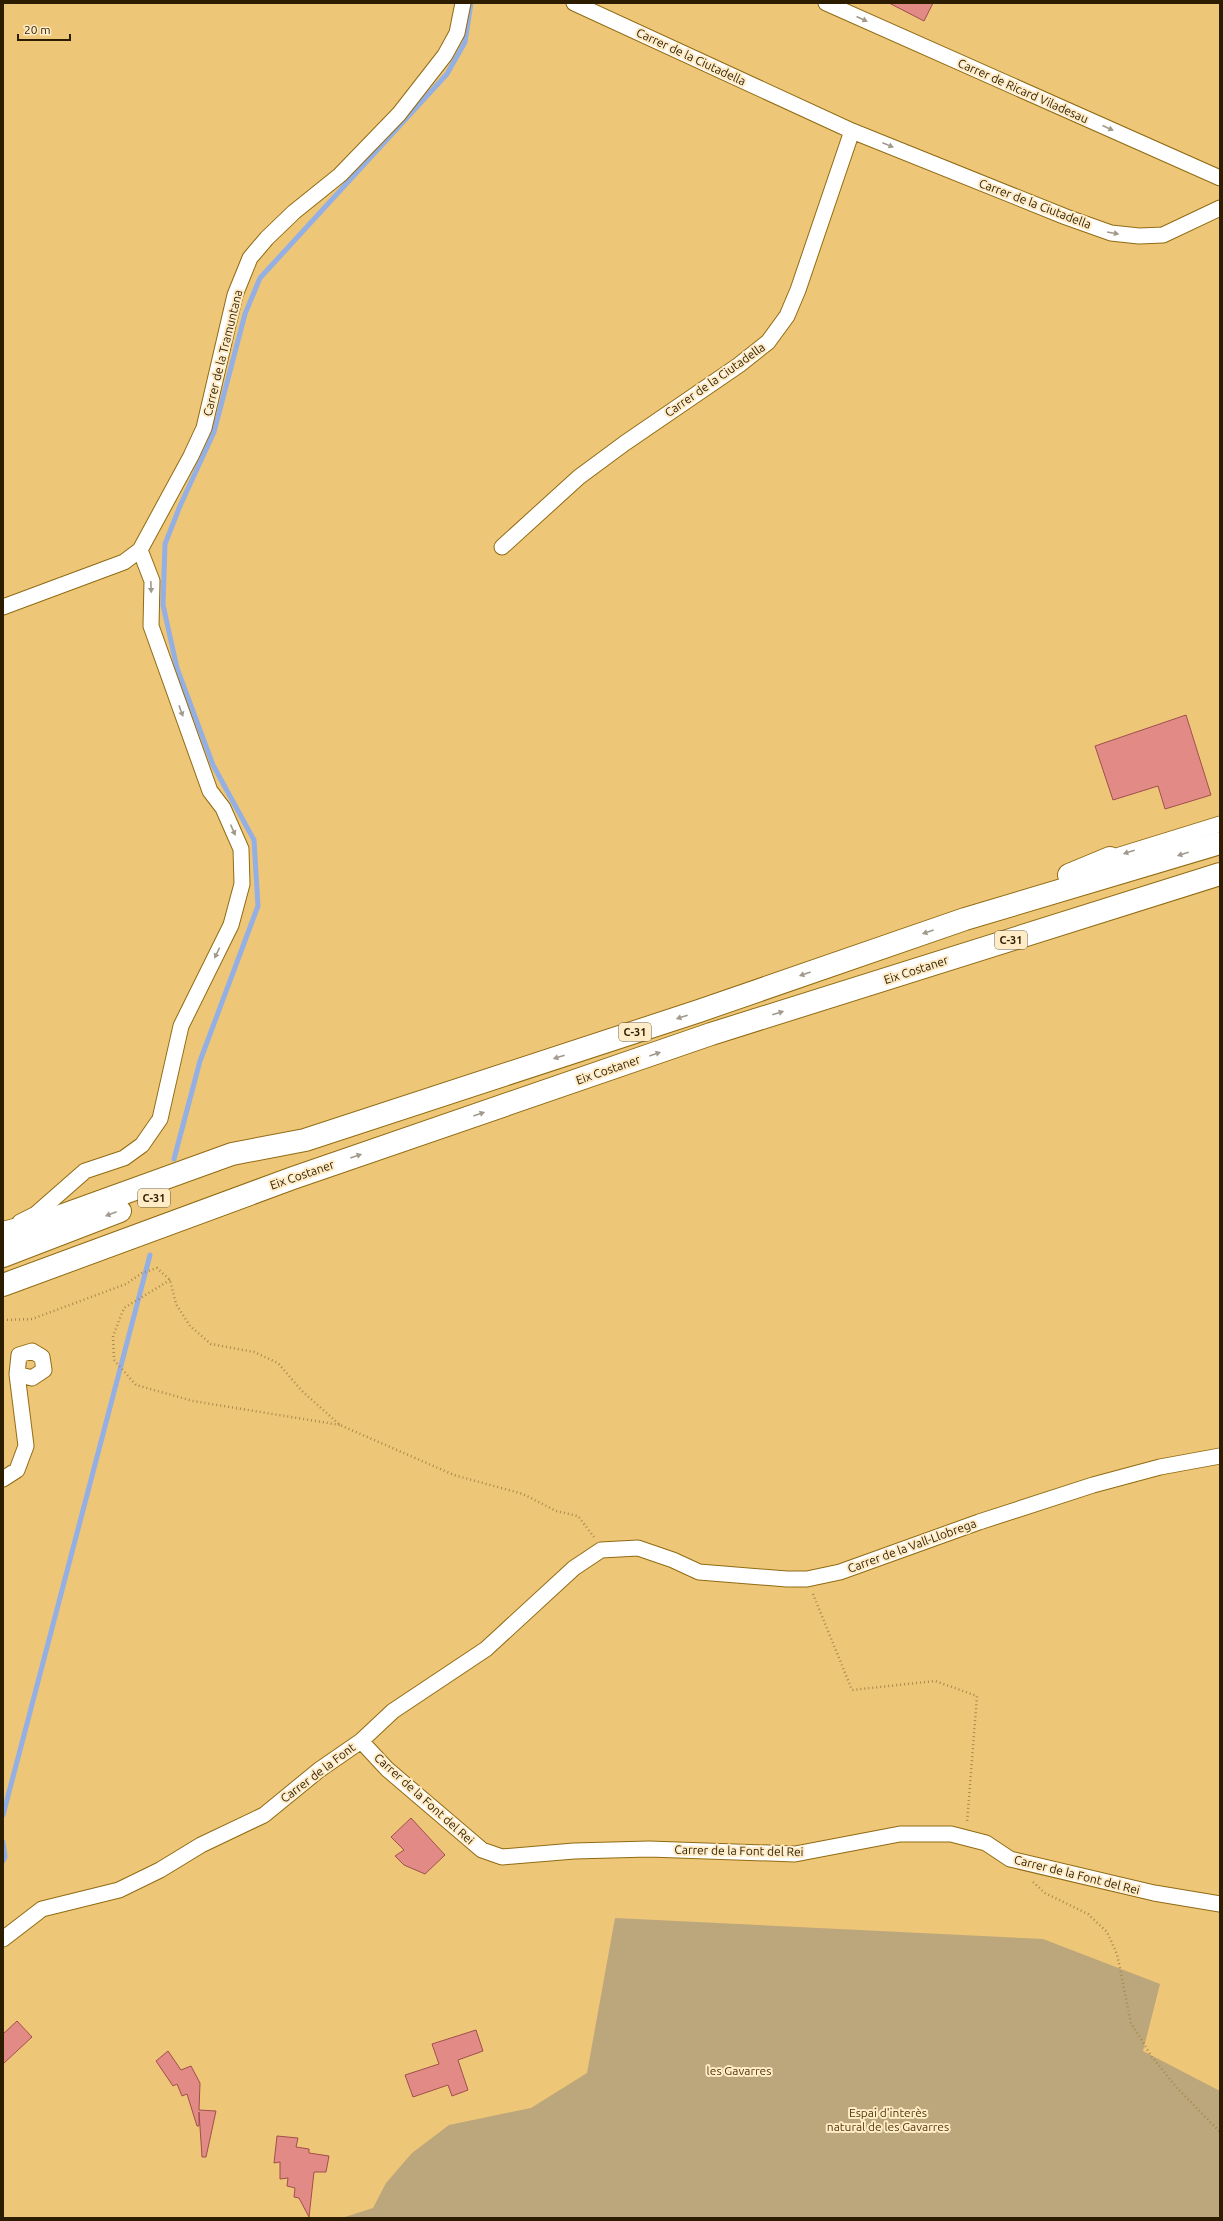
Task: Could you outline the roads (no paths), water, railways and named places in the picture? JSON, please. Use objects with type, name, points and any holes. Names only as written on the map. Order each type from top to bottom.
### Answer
[{"type":"highway","name":"C-31","points":[[3,1256],[305,1140],[699,1011],[965,919],[1220,843]]},
{"type":"highway","points":[[965,919],[1110,858]]},
{"type":"highway","name":"Eix Costaner","points":[[3,1285],[293,1178],[711,1034],[1220,874]]},
{"type":"highway","points":[[802,1006],[915,981],[1220,886]]},
{"type":"highway","points":[[3,1233],[41,1223],[232,1154],[305,1140]]},
{"type":"highway","points":[[3,1298],[263,1201],[293,1178]]},
{"type":"street","name":"Carrer de la Tramuntana","points":[[3,607],[124,562],[140,550],[191,456],[204,428],[235,295],[250,258],[267,238],[294,212],[340,175],[399,114],[445,55],[457,33],[463,3]]},
{"type":"street","name":"Carrer de la Ciutadella","points":[[574,3],[852,130],[1066,217],[1111,233],[1139,236],[1163,235],[1220,208]]},
{"type":"street","name":"Carrer de Ricard Viladesau","points":[[826,3],[1220,178]]},
{"type":"street","name":"Carrer de la Ciutadella","points":[[502,547],[580,477],[625,442],[739,365],[768,342],[787,316],[798,290],[852,130]]},
{"type":"street","points":[[3,1230],[36,1214],[55,1195],[85,1171],[124,1158],[142,1145],[160,1119],[181,1026],[231,925],[242,884],[241,849],[223,808],[210,791],[151,626],[152,582],[140,550]]},
{"type":"street","points":[[1110,858],[1220,824]]},
{"type":"street","points":[[3,1479],[17,1470],[26,1446],[18,1374]]},
{"type":"street","name":"Carrer de la Vall-Llobrega","points":[[600,1550],[638,1548],[673,1560],[699,1572],[787,1579],[807,1579],[840,1572],[979,1522],[1093,1485],[1160,1467],[1220,1456]]},
{"type":"street","name":"Carrer de la Font","points":[[3,1939],[42,1909],[119,1890],[160,1870],[201,1845],[264,1815],[319,1770],[361,1741],[394,1711],[486,1649],[574,1568],[600,1550]]},
{"type":"street","name":"Carrer de la Font del Rei","points":[[361,1741],[387,1769],[482,1850],[502,1857],[574,1851],[649,1849],[795,1854],[900,1834],[951,1834],[986,1843],[1010,1859],[1154,1893],[1220,1904]]},
{"type":"waterway","points":[[174,1159],[200,1061],[258,906],[254,840],[213,765],[177,668],[163,605],[165,544],[180,506],[214,432],[245,314],[260,278],[447,74],[465,42],[471,3]]},
{"type":"waterway","points":[[3,1815],[150,1255]]},
{"type":"waterway","points":[[3,1842],[5,1857],[3,1861]]},
{"type":"park label","name":"les Gavarres","points":[[739,2071]]},
{"type":"park label","name":"Espai d'interès natural de les Gavarres","points":[[888,2120]]}]
